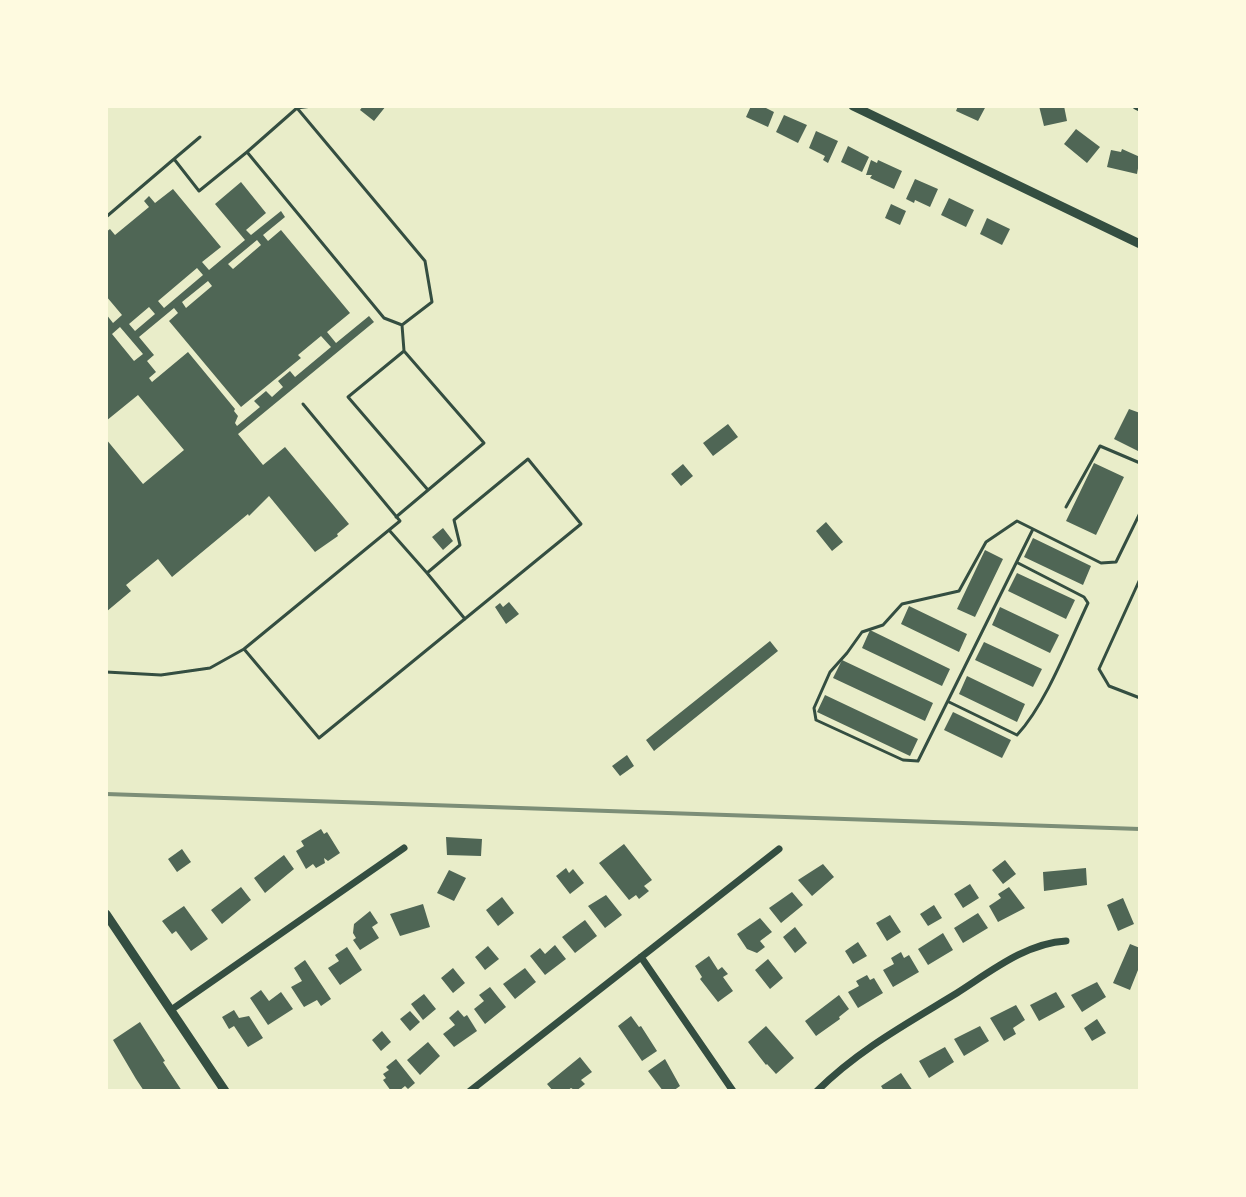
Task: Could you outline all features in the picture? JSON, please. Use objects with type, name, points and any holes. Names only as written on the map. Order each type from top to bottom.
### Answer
[{"type":"street","points":[[853,106],[1140,244]]},
{"type":"street","points":[[875,117],[880,106]]},
{"type":"street","points":[[171,1010],[404,848]]},
{"type":"street","points":[[470,1091],[779,849]]},
{"type":"street","points":[[106,914],[225,1091]]},
{"type":"street","points":[[817,1091],[837,1071],[878,1041],[1009,960],[1035,948],[1066,941]]},
{"type":"street","points":[[641,957],[733,1091]]},
{"type":"lane","points":[[174,159],[199,191],[297,107],[312,106]]},
{"type":"lane","points":[[297,107],[425,261],[432,302],[402,325]]},
{"type":"lane","points":[[106,217],[200,137]]},
{"type":"lane","points":[[247,152],[384,318],[402,325]]},
{"type":"lane","points":[[396,517],[484,443],[404,351],[402,325]]},
{"type":"lane","points":[[404,351],[348,397],[428,490]]},
{"type":"lane","points":[[106,672],[161,675],[210,668],[244,649],[400,521],[303,404]]},
{"type":"lane","points":[[1066,507],[1100,446],[1140,463]]},
{"type":"lane","points":[[244,649],[319,738],[581,524],[528,459],[454,520],[460,545],[427,573]]},
{"type":"lane","points":[[1033,529],[918,761],[903,760],[816,720],[814,708],[830,672],[862,632],[883,625],[902,604],[959,591],[986,542],[1017,521],[1033,529],[1101,563],[1116,562],[1140,513]]},
{"type":"lane","points":[[389,530],[465,619]]},
{"type":"lane","points":[[949,702],[1017,735],[1029,723],[1072,637],[1088,603],[1084,597],[1017,562]]},
{"type":"lane","points":[[1140,579],[1099,669],[1109,686],[1140,698]]},
{"type":"building","points":[[363,106],[386,106],[374,121],[360,110]]},
{"type":"building","points":[[751,106],[762,106],[774,112],[768,127],[746,117]]},
{"type":"building","points":[[958,106],[986,106],[978,121],[956,111]]},
{"type":"building","points":[[1039,106],[1064,106],[1067,121],[1044,126]]},
{"type":"building","points":[[784,115],[807,125],[798,143],[776,132]]},
{"type":"building","points":[[1076,129],[1100,147],[1087,163],[1064,144]]},
{"type":"building","points":[[816,131],[838,141],[828,163],[823,160],[825,156],[809,148]]},
{"type":"building","points":[[848,146],[869,157],[862,172],[841,162]]},
{"type":"building","points":[[1122,149],[1140,157],[1137,174],[1107,167],[1111,150],[1121,152]]},
{"type":"building","points":[[871,160],[902,171],[894,189],[870,178],[872,175],[866,175]]},
{"type":"building","points":[[915,179],[938,189],[930,207],[906,199]]},
{"type":"building","points":[[241,182],[266,213],[246,230],[251,235],[281,211],[285,217],[263,235],[268,241],[281,230],[350,313],[327,332],[336,343],[369,316],[374,322],[238,434],[263,465],[285,447],[349,524],[315,552],[269,496],[249,516],[172,577],[158,559],[126,585],[131,591],[106,612],[106,439],[143,484],[184,450],[138,395],[106,421],[106,314],[113,323],[122,315],[106,296],[106,232],[110,229],[115,235],[149,207],[144,201],[149,196],[155,203],[173,189],[221,247],[202,262],[209,270],[245,240],[215,204]],"holes":[[[257,240],[261,245],[233,269],[228,264]],[[197,268],[203,275],[164,308],[158,301]],[[208,281],[212,286],[186,308],[182,302]],[[149,307],[155,314],[135,331],[129,324]],[[174,308],[178,313],[169,321],[241,407],[301,358],[298,355],[321,336],[331,347],[295,377],[290,371],[278,381],[283,387],[272,397],[266,391],[254,401],[260,407],[237,426],[235,409],[188,352],[152,382],[149,378],[156,372],[147,361],[154,355],[139,337]],[[120,327],[143,354],[134,361],[112,334]]]},
{"type":"building","points":[[949,198],[974,210],[966,227],[941,215]]},
{"type":"building","points":[[891,204],[906,211],[900,225],[885,218]]},
{"type":"building","points":[[987,218],[1010,229],[1002,245],[980,234]]},
{"type":"building","points":[[1129,409],[1140,413],[1140,452],[1114,439]]},
{"type":"building","points":[[728,424],[738,437],[713,456],[703,443]]},
{"type":"building","points":[[1094,463],[1124,477],[1096,535],[1066,521]]},
{"type":"building","points":[[683,464],[693,476],[681,486],[671,474]]},
{"type":"building","points":[[826,522],[843,542],[832,551],[816,531]]},
{"type":"building","points":[[443,528],[453,541],[443,550],[432,537]]},
{"type":"building","points":[[1033,538],[1091,566],[1083,585],[1024,557]]},
{"type":"building","points":[[985,550],[1003,559],[975,617],[957,609]]},
{"type":"building","points":[[1017,573],[1075,600],[1066,619],[1008,591]]},
{"type":"building","points":[[509,602],[519,614],[506,624],[495,607],[500,603],[503,607]]},
{"type":"building","points":[[909,606],[967,634],[959,652],[901,624]]},
{"type":"building","points":[[1000,607],[1059,635],[1050,653],[992,625]]},
{"type":"building","points":[[870,630],[950,669],[942,686],[862,648]]},
{"type":"building","points":[[770,641],[778,651],[654,751],[646,740]]},
{"type":"building","points":[[984,642],[1042,669],[1033,687],[975,660]]},
{"type":"building","points":[[842,660],[933,703],[925,721],[833,678]]},
{"type":"building","points":[[967,676],[1025,704],[1017,722],[959,694]]},
{"type":"building","points":[[825,695],[918,739],[910,756],[817,712]]},
{"type":"building","points":[[953,712],[1011,740],[1002,758],[944,730]]},
{"type":"building","points":[[627,755],[634,766],[620,776],[612,766]]},
{"type":"building","points":[[321,829],[324,834],[327,832],[340,853],[328,861],[324,858],[325,863],[316,868],[313,864],[306,869],[296,851],[304,846],[301,841]]},
{"type":"building","points":[[446,837],[482,839],[481,856],[447,855]]},
{"type":"building","points":[[624,844],[652,880],[644,886],[649,891],[639,899],[636,895],[629,900],[599,863]]},
{"type":"building","points":[[182,849],[191,862],[177,872],[168,859]]},
{"type":"building","points":[[284,855],[294,869],[265,893],[254,878]]},
{"type":"building","points":[[1005,860],[1016,874],[1003,884],[992,870]]},
{"type":"building","points":[[823,864],[834,877],[812,896],[798,880]]},
{"type":"building","points":[[566,868],[569,873],[573,869],[584,883],[570,894],[556,876]]},
{"type":"building","points":[[1086,868],[1087,885],[1044,891],[1043,872]]},
{"type":"building","points":[[449,870],[466,878],[454,901],[437,893]]},
{"type":"building","points":[[970,884],[979,898],[963,908],[954,894]]},
{"type":"building","points":[[241,887],[251,900],[222,924],[211,910]]},
{"type":"building","points":[[1009,887],[1025,908],[998,922],[989,906],[1001,898],[998,894]]},
{"type":"building","points":[[792,892],[803,905],[781,923],[769,908]]},
{"type":"building","points":[[606,895],[622,915],[605,928],[588,906]]},
{"type":"building","points":[[502,897],[514,913],[498,926],[486,910]]},
{"type":"building","points":[[1123,898],[1134,924],[1118,931],[1107,905]]},
{"type":"building","points":[[423,904],[430,927],[400,936],[390,914]]},
{"type":"building","points":[[934,905],[942,918],[928,926],[920,914]]},
{"type":"building","points":[[184,906],[208,939],[191,951],[176,931],[172,934],[162,921]]},
{"type":"building","points":[[370,911],[378,923],[372,927],[379,938],[360,950],[353,940],[356,938],[354,924]]},
{"type":"building","points":[[978,913],[988,928],[963,943],[954,928]]},
{"type":"building","points":[[890,915],[901,932],[887,941],[876,923]]},
{"type":"building","points":[[760,918],[772,932],[760,941],[765,947],[757,953],[747,949],[737,934]]},
{"type":"building","points":[[585,920],[597,936],[575,953],[562,937]]},
{"type":"building","points":[[795,927],[807,943],[795,953],[783,937]]},
{"type":"building","points":[[943,933],[953,950],[928,965],[918,949]]},
{"type":"building","points":[[858,942],[867,956],[853,964],[845,951]]},
{"type":"building","points":[[1130,944],[1140,948],[1140,965],[1130,990],[1113,983]]},
{"type":"building","points":[[555,945],[566,959],[545,975],[530,956],[540,948],[545,954]]},
{"type":"building","points":[[488,946],[499,959],[485,970],[475,957]]},
{"type":"building","points":[[347,947],[362,970],[340,985],[328,968],[339,961],[335,955]]},
{"type":"building","points":[[901,952],[904,958],[909,955],[919,972],[893,987],[883,970],[894,964],[891,958]]},
{"type":"building","points":[[709,956],[718,970],[722,967],[728,974],[723,977],[733,991],[718,1002],[700,979],[702,977],[695,966]]},
{"type":"building","points":[[768,959],[783,978],[770,989],[755,970]]},
{"type":"building","points":[[305,960],[331,999],[321,1006],[317,1000],[304,1007],[291,987],[302,981],[294,968]]},
{"type":"building","points":[[453,968],[465,983],[453,993],[441,978]]},
{"type":"building","points":[[525,968],[536,982],[515,999],[503,984]]},
{"type":"building","points":[[867,975],[870,980],[874,978],[883,993],[858,1008],[848,992],[859,986],[856,981]]},
{"type":"building","points":[[1097,982],[1106,997],[1082,1012],[1071,995]]},
{"type":"building","points":[[490,987],[506,1007],[485,1024],[474,1009],[484,1001],[479,995]]},
{"type":"building","points":[[261,990],[269,1001],[281,992],[293,1009],[268,1025],[250,998]]},
{"type":"building","points":[[1056,992],[1065,1007],[1039,1021],[1030,1005]]},
{"type":"building","points":[[424,994],[436,1009],[423,1020],[411,1004]]},
{"type":"building","points":[[839,995],[849,1009],[816,1036],[805,1021]]},
{"type":"building","points":[[1016,1005],[1025,1020],[1013,1028],[1016,1034],[1004,1041],[990,1018]]},
{"type":"building","points":[[234,1010],[239,1018],[249,1016],[263,1038],[248,1047],[234,1026],[229,1029],[222,1017]]},
{"type":"building","points":[[458,1010],[464,1017],[467,1015],[477,1031],[454,1047],[443,1034],[455,1025],[449,1018]]},
{"type":"building","points":[[410,1011],[420,1022],[410,1031],[400,1019]]},
{"type":"building","points":[[631,1016],[657,1051],[642,1061],[618,1026]]},
{"type":"building","points":[[1097,1019],[1106,1033],[1092,1041],[1084,1028]]},
{"type":"building","points":[[140,1022],[182,1091],[144,1091],[136,1079],[113,1040]]},
{"type":"building","points":[[766,1026],[794,1058],[776,1074],[748,1042]]},
{"type":"building","points":[[980,1026],[989,1041],[964,1056],[954,1039]]},
{"type":"building","points":[[382,1031],[391,1042],[381,1051],[372,1040]]},
{"type":"building","points":[[428,1042],[440,1056],[420,1075],[407,1060]]},
{"type":"building","points":[[945,1047],[954,1062],[929,1078],[919,1061]]},
{"type":"building","points":[[580,1057],[592,1072],[581,1080],[585,1084],[576,1091],[571,1088],[553,1091],[547,1084]]},
{"type":"building","points":[[396,1059],[415,1083],[408,1089],[405,1086],[399,1091],[391,1091],[383,1080],[386,1078],[383,1074]]},
{"type":"building","points":[[665,1059],[680,1086],[673,1091],[663,1091],[648,1071]]},
{"type":"building","points":[[901,1073],[913,1091],[884,1091],[881,1086]]},
{"type":"railway","points":[[106,794],[1140,829]]}]
